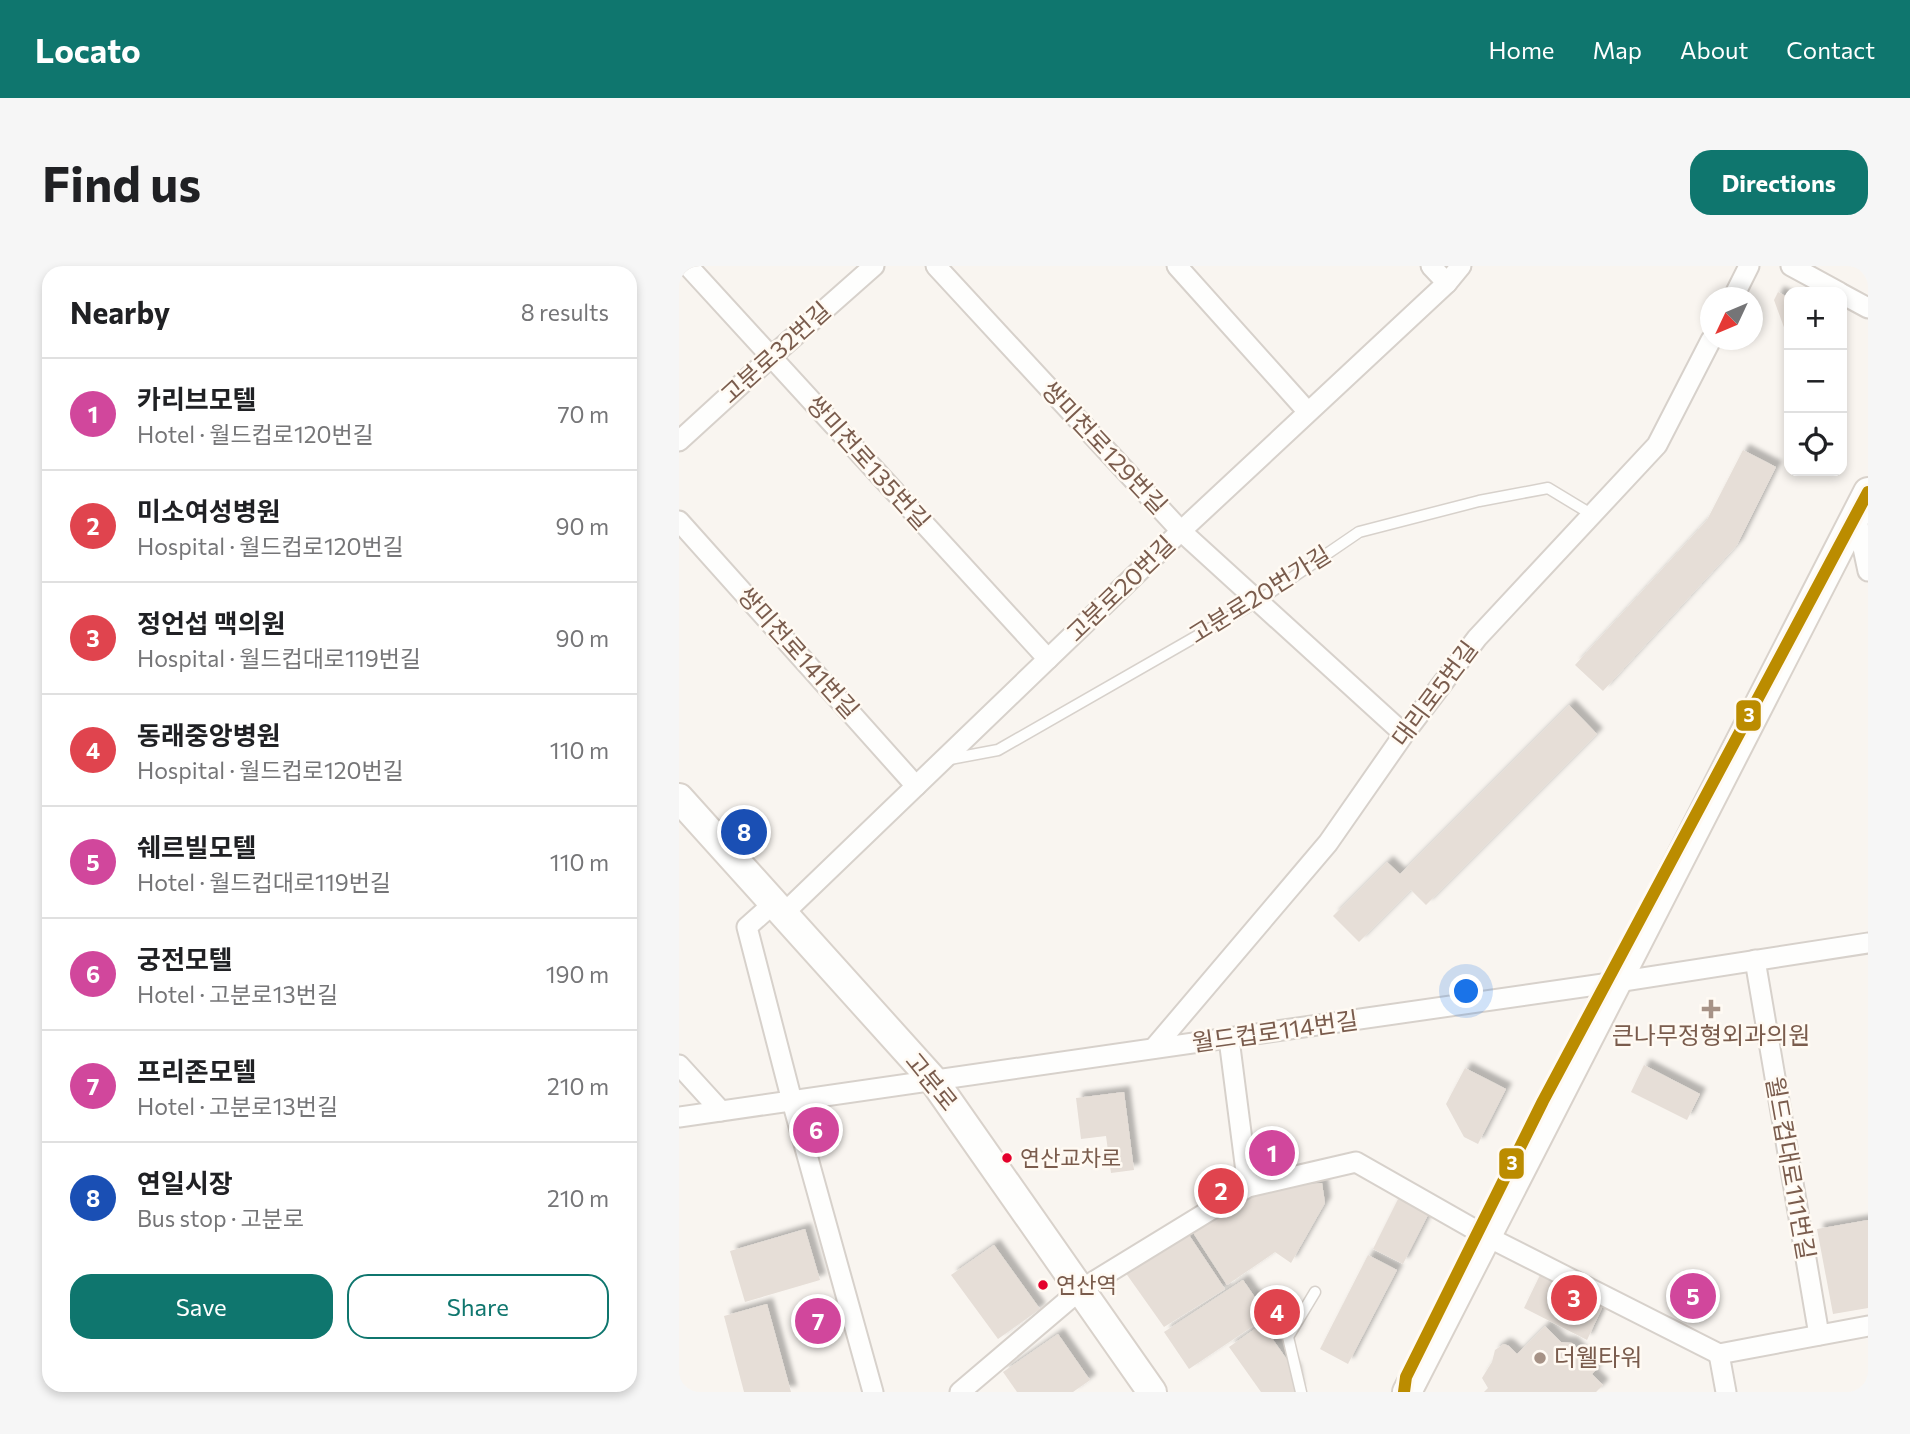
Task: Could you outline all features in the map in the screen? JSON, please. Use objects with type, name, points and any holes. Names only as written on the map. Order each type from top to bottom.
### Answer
[{"type":"main road","points":[[1406,1392],[1862,504]]},
{"type":"main road","name":"고분로","points":[[679,798],[934,1081],[1152,1392]]},
{"type":"street","name":"쌍미천로135번길","points":[[688,266],[1048,659]]},
{"type":"street","name":"고분로32번길","points":[[679,441],[874,266]]},
{"type":"street","name":"쌍미천로129번길","points":[[936,266],[1181,531],[1404,734]]},
{"type":"street","points":[[1177,266],[1308,412]]},
{"type":"street","points":[[1431,266],[1447,283]]},
{"type":"street","name":"고분로20번길","points":[[792,1101],[747,926],[778,909],[916,786],[1181,531],[1447,283],[1461,266]]},
{"type":"street","points":[[1738,287],[1749,266]]},
{"type":"street","points":[[1791,266],[1829,287]]},
{"type":"street","points":[[1847,297],[1868,309]]},
{"type":"street","name":"대리로5번길","points":[[1154,1048],[1328,843],[1404,734],[1476,638],[1657,445],[1706,350]]},
{"type":"street","points":[[1862,504],[1868,571]]},
{"type":"street","name":"쌍미천로141번길","points":[[679,521],[916,786]]},
{"type":"street","points":[[1617,982],[1868,943]]},
{"type":"street","name":"월드컵대로111번길","points":[[1755,960],[1819,1335]]},
{"type":"street","name":"월드컵로114번길","points":[[679,1117],[1617,982]]},
{"type":"street","points":[[1229,1039],[1248,1187]]},
{"type":"street","points":[[679,1065],[721,1111]]},
{"type":"street","points":[[792,1101],[873,1392]]},
{"type":"street","points":[[960,1392],[1080,1290],[1248,1187],[1356,1162],[1486,1236],[1719,1354],[1868,1326]]},
{"type":"street","points":[[1719,1354],[1726,1392]]},
{"type":"lane","name":"고분로20번가길","points":[[942,761],[998,750],[1258,601],[1359,532],[1479,501],[1548,488],[1591,514]]},
{"type":"lane","points":[[1301,1392],[1288,1337],[1315,1292]]},
{"type":"building","points":[[1778,292],[1784,295],[1784,327],[1774,300]]},
{"type":"building","points":[[1743,450],[1776,467],[1737,545],[1603,691],[1575,665],[1707,520]]},
{"type":"building","points":[[1569,705],[1597,734],[1426,905],[1411,890],[1359,942],[1333,916],[1387,862],[1400,874]]},
{"type":"building","points":[[1644,1065],[1700,1094],[1687,1120],[1631,1092]]},
{"type":"building","points":[[1465,1068],[1506,1089],[1478,1144],[1464,1137],[1446,1104]]},
{"type":"building","points":[[1124,1092],[1134,1170],[1111,1173],[1106,1136],[1081,1139],[1076,1098]]},
{"type":"building","points":[[1322,1183],[1325,1203],[1291,1263],[1275,1252],[1227,1285],[1192,1231],[1252,1190]]},
{"type":"building","points":[[1398,1199],[1428,1215],[1403,1264],[1373,1249]]},
{"type":"building","points":[[1868,1220],[1868,1308],[1833,1314],[1817,1229]]},
{"type":"building","points":[[805,1229],[820,1280],[745,1302],[730,1251]]},
{"type":"building","points":[[1187,1232],[1225,1289],[1164,1327],[1125,1272]]},
{"type":"building","points":[[994,1245],[1040,1309],[998,1339],[951,1275]]},
{"type":"building","points":[[1368,1255],[1397,1270],[1348,1364],[1320,1349]]},
{"type":"building","points":[[1540,1275],[1603,1306],[1587,1340],[1524,1308]]},
{"type":"building","points":[[1243,1280],[1268,1316],[1189,1369],[1164,1332]]},
{"type":"building","points":[[767,1304],[791,1392],[744,1392],[724,1316]]},
{"type":"building","points":[[1262,1324],[1295,1371],[1298,1392],[1261,1392],[1229,1347]]},
{"type":"building","name":"더웰타워","points":[[1545,1326],[1561,1342],[1572,1343],[1597,1369],[1592,1374],[1603,1385],[1596,1392],[1484,1392],[1488,1388],[1482,1378],[1492,1362],[1495,1350],[1504,1344],[1517,1354]]},
{"type":"building","points":[[1058,1334],[1090,1380],[1073,1392],[1017,1392],[1003,1372]]},
{"type":"transit line","name":"3","points":[[1404,1392],[1406,1377],[1543,1101],[1868,492]]},
{"type":"place","name":"연일시장","points":[[744,832]]},
{"type":"place","name":"큰나무정형외과의원","points":[[1711,1009]]},
{"type":"place","name":"궁전모텔","points":[[816,1130]]},
{"type":"place","name":"카리브모텔","points":[[1272,1153]]},
{"type":"place","name":"연산교차로","points":[[1007,1158]]},
{"type":"place","name":"미소여성병원","points":[[1221,1191]]},
{"type":"place","name":"연산역","points":[[1043,1285]]},
{"type":"place","name":"쉐르빌모텔","points":[[1693,1296]]},
{"type":"place","name":"정언섭 맥의원","points":[[1574,1298]]},
{"type":"place","name":"동래중앙병원","points":[[1277,1312]]},
{"type":"place","name":"프리존모텔","points":[[818,1321]]},
{"type":"place","name":"더웰타워","points":[[1540,1358]]}]
